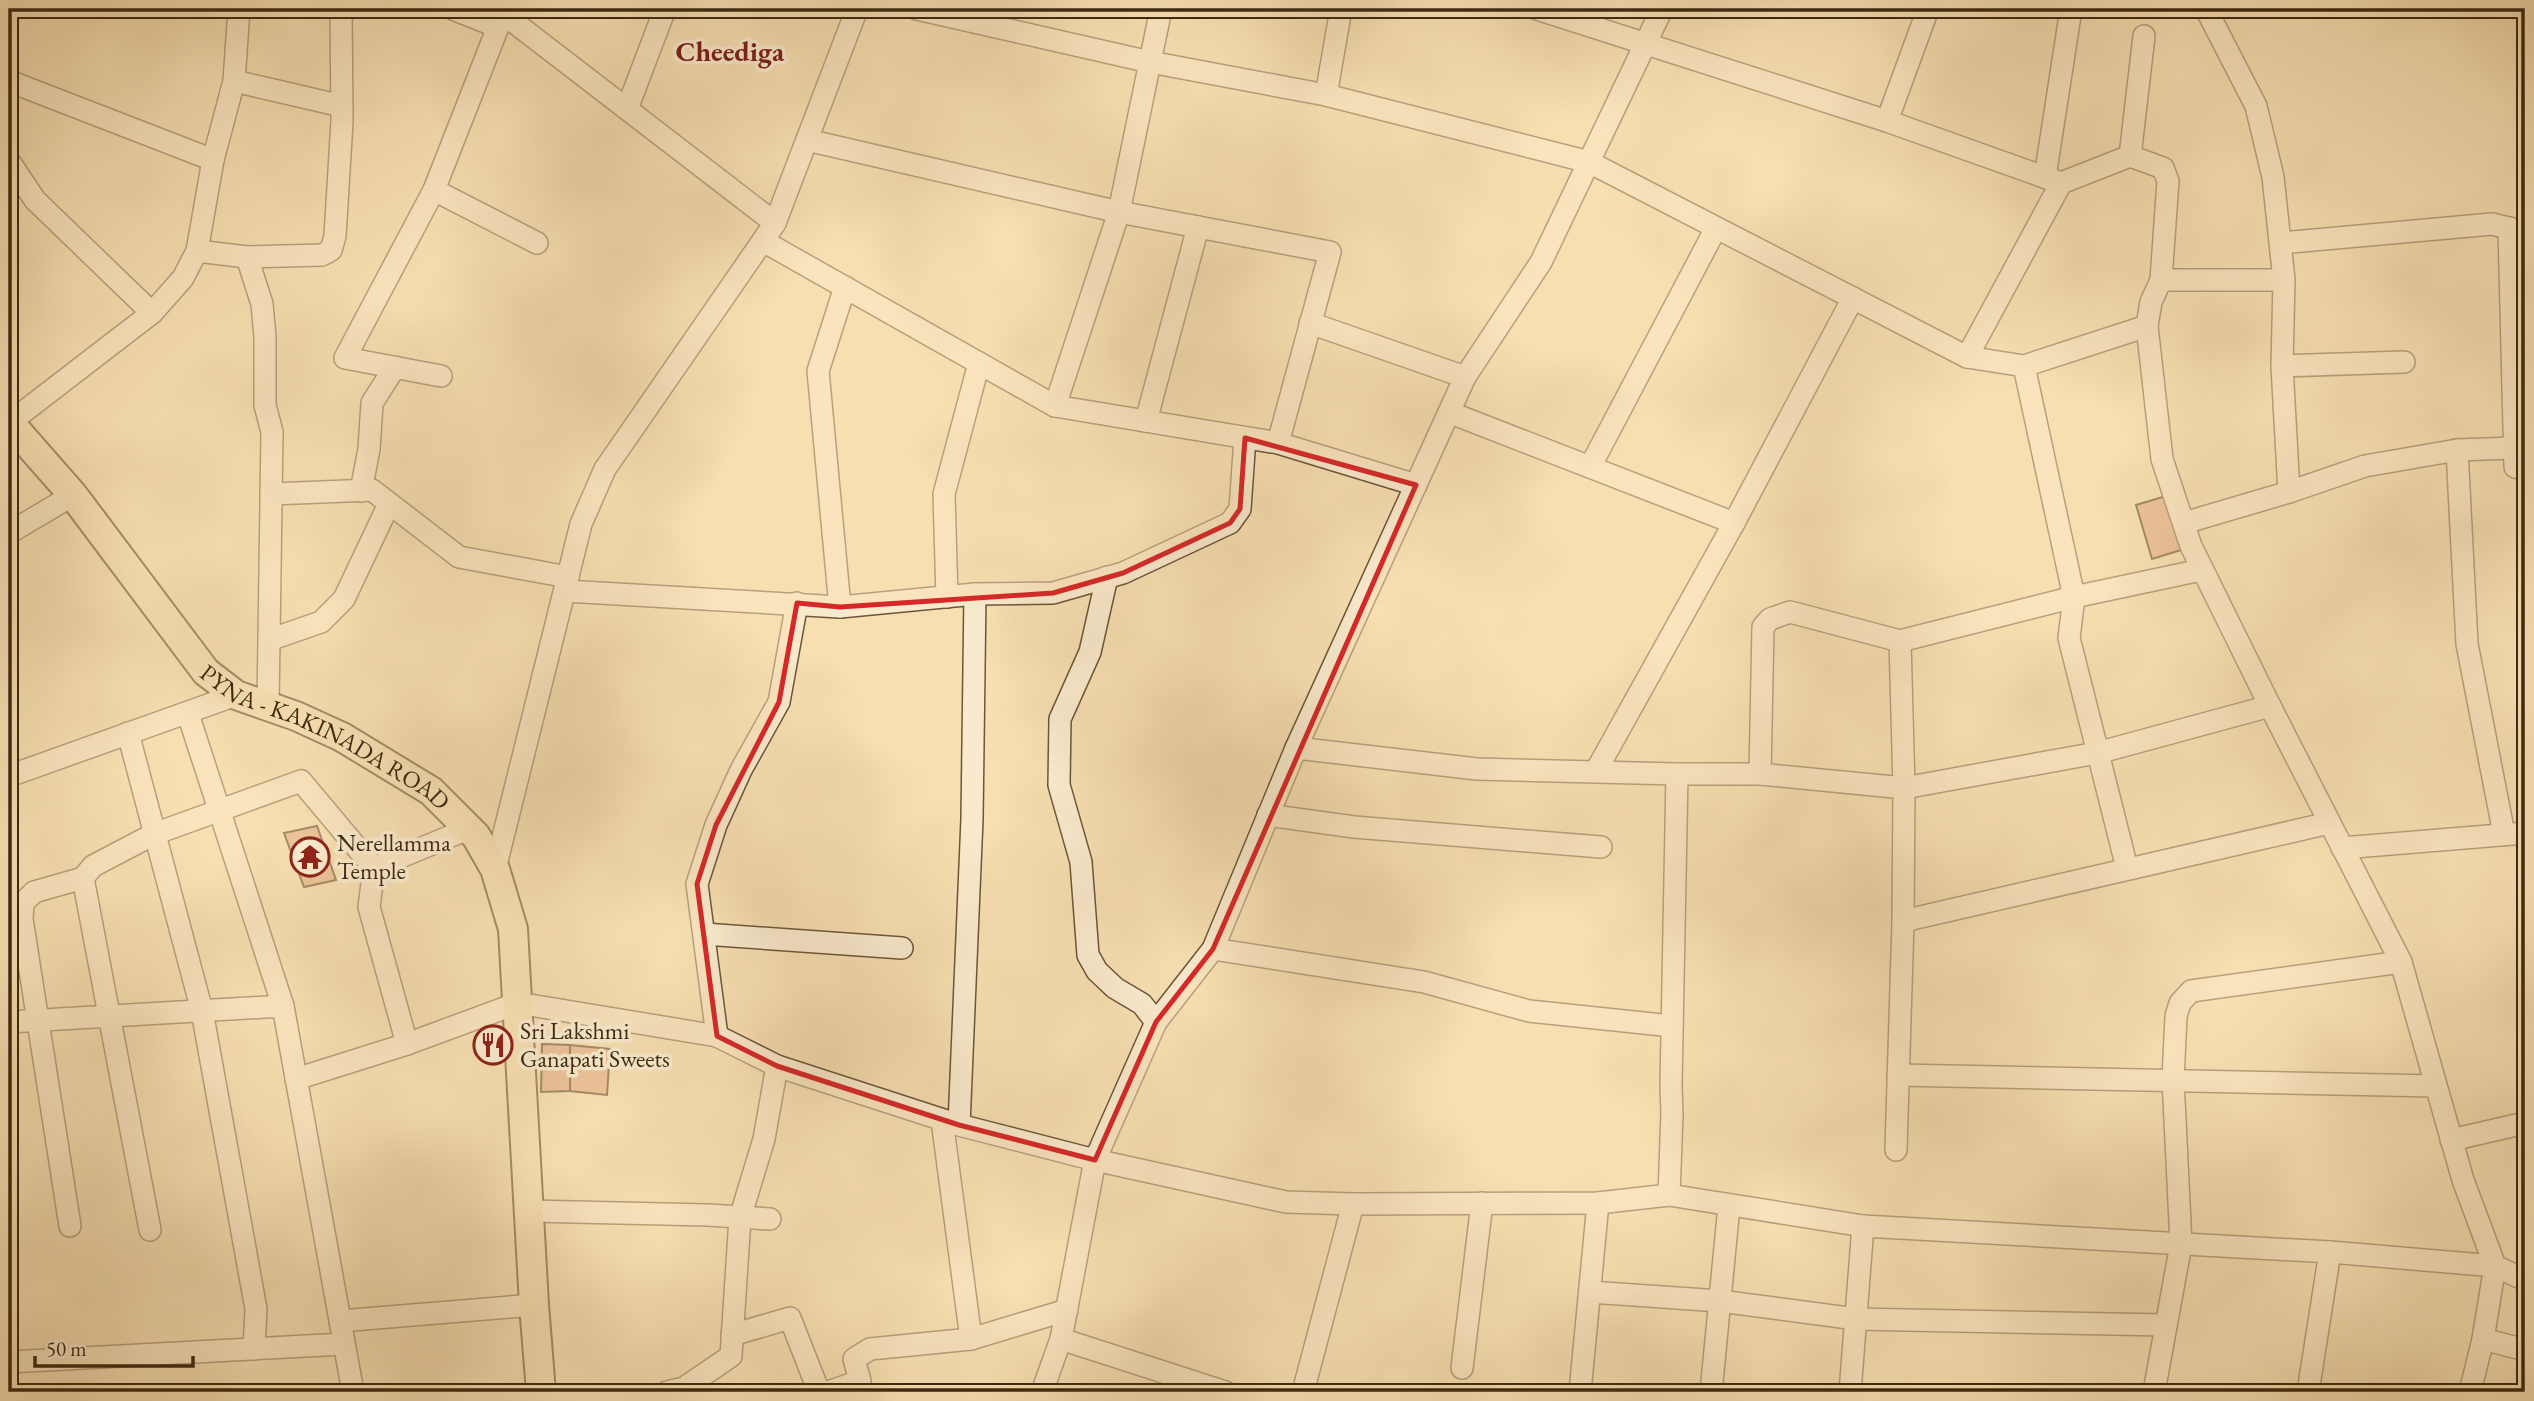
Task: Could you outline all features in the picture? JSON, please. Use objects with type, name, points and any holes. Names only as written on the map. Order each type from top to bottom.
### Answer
[{"type":"main road","name":"PYNA - KAKINADA ROAD","points":[[9,423],[73,495],[206,672],[236,695],[296,716],[342,737],[431,791],[475,836],[495,869],[513,929],[541,1392]]},
{"type":"street","points":[[9,423],[152,313],[183,278],[197,251],[213,160],[234,81],[239,9]]},
{"type":"street","points":[[197,251],[247,257],[322,255],[331,250],[335,236],[342,106],[341,9]]},
{"type":"street","points":[[453,9],[501,16],[627,109],[769,232],[845,287],[1055,406],[1278,443],[1416,485]]},
{"type":"street","points":[[627,109],[665,9]]},
{"type":"street","points":[[495,869],[581,524],[605,469],[769,232],[857,9]]},
{"type":"street","points":[[917,9],[1150,62],[1326,95],[1589,162],[1967,357],[2024,366],[2147,326]]},
{"type":"street","points":[[1055,406],[1119,212],[1161,9]]},
{"type":"street","points":[[1326,95],[1341,9]]},
{"type":"street","points":[[1537,9],[1887,121],[2053,180],[2130,156],[2163,168],[2168,181],[2161,280],[2151,302],[2147,326],[2162,459],[2202,570],[2401,962],[2463,1180],[2495,1266],[2483,1339],[2470,1392]]},
{"type":"street","points":[[1042,1392],[1061,1339],[1095,1160],[1156,1022],[1213,949],[1296,748],[1451,413],[1465,377],[1541,262],[1662,9]]},
{"type":"street","points":[[1887,121],[1928,9]]},
{"type":"street","points":[[1967,357],[2053,180],[2071,9]]},
{"type":"street","points":[[2206,9],[2256,106],[2273,177],[2284,280],[2282,366],[2289,492]]},
{"type":"street","points":[[441,376],[345,358],[434,190],[501,16]]},
{"type":"street","points":[[2130,156],[2144,36]]},
{"type":"street","points":[[9,81],[213,160]]},
{"type":"street","points":[[234,81],[342,106]]},
{"type":"street","points":[[807,140],[1119,212],[1330,252],[1278,443]]},
{"type":"street","points":[[9,162],[35,200],[152,313]]},
{"type":"street","points":[[434,190],[537,243]]},
{"type":"street","points":[[2281,243],[2492,223],[2517,230],[2519,391],[2514,448],[2515,467],[2525,469]]},
{"type":"street","points":[[1146,421],[1198,227]]},
{"type":"street","points":[[1590,467],[1716,228]]},
{"type":"street","points":[[247,257],[262,304],[265,405],[272,432],[268,706]]},
{"type":"street","points":[[2161,280],[2284,280]]},
{"type":"street","points":[[840,607],[818,371],[845,287]]},
{"type":"street","points":[[1596,771],[1734,523],[1853,298]]},
{"type":"street","points":[[1311,323],[1465,377]]},
{"type":"street","points":[[2282,366],[2404,362]]},
{"type":"street","points":[[947,597],[944,494],[979,363]]},
{"type":"street","points":[[2024,366],[2074,597],[2069,638],[2127,868]]},
{"type":"street","points":[[361,491],[369,449],[372,403],[395,367]]},
{"type":"street","points":[[1451,413],[1734,523]]},
{"type":"street","points":[[271,494],[372,490],[459,557],[567,584],[840,607],[975,594],[1053,593],[1123,573],[1230,523],[1240,509],[1245,438]]},
{"type":"street","points":[[2184,523],[2365,466],[2458,450],[2514,448]]},
{"type":"street","points":[[2342,848],[2515,833],[2467,644],[2458,450]]},
{"type":"street","points":[[9,533],[73,495]]},
{"type":"street","points":[[269,640],[321,622],[344,599],[389,503]]},
{"type":"street","points":[[1760,774],[1763,627],[1770,619],[1790,612],[1900,641],[2074,597],[2202,570]]},
{"type":"street","points":[[1107,577],[1090,652],[1060,719],[1059,785],[1081,862],[1088,955],[1097,971],[1115,988],[1142,1004],[1156,1022]]},
{"type":"street","points":[[971,1339],[951,1123],[972,818],[975,594]]},
{"type":"street","points":[[717,1036],[697,884],[716,825],[736,781],[779,702],[797,603]]},
{"type":"street","points":[[1896,1150],[1903,921],[1904,788],[1900,641]]},
{"type":"street","points":[[9,776],[236,695]]},
{"type":"street","points":[[1296,748],[1476,769],[1760,774],[1904,788],[2097,753],[2270,706]]},
{"type":"street","points":[[188,714],[283,1006],[353,1392]]},
{"type":"street","points":[[128,733],[202,1011],[256,1309],[254,1349]]},
{"type":"street","points":[[1669,1195],[1677,774]]},
{"type":"street","points":[[70,1226],[23,919],[23,903],[34,892],[83,878],[93,866],[154,834],[301,781],[374,868],[369,907],[407,1044]]},
{"type":"street","points":[[1268,815],[1354,827],[1601,847]]},
{"type":"street","points":[[1903,921],[2329,823]]},
{"type":"street","points":[[374,868],[468,829]]},
{"type":"street","points":[[83,878],[150,1230]]},
{"type":"street","points":[[704,934],[902,947]]},
{"type":"street","points":[[1213,949],[1424,982],[1530,1011],[1672,1026]]},
{"type":"street","points":[[2154,1392],[2180,1244],[2173,1079],[2176,1016],[2180,1003],[2191,991],[2401,962]]},
{"type":"street","points":[[296,1079],[407,1044],[518,1003],[717,1036],[777,1066],[951,1123],[1095,1160],[1286,1202],[1598,1203],[1669,1195],[1863,1226],[2330,1252],[2495,1266],[2525,1280]]},
{"type":"street","points":[[9,1022],[283,1006]]},
{"type":"street","points":[[667,1392],[684,1388],[731,1356],[740,1217],[764,1139],[777,1066]]},
{"type":"street","points":[[1898,1074],[2436,1086]]},
{"type":"street","points":[[2451,1140],[2525,1123]]},
{"type":"street","points":[[1462,1368],[1482,1203]]},
{"type":"street","points":[[1580,1392],[1598,1203]]},
{"type":"street","points":[[1303,1392],[1353,1204]]},
{"type":"street","points":[[1712,1392],[1729,1206]]},
{"type":"street","points":[[529,1211],[770,1219]]},
{"type":"street","points":[[1850,1392],[1863,1226]]},
{"type":"street","points":[[2308,1392],[2330,1252]]},
{"type":"street","points":[[1590,1292],[1720,1301],[1856,1319],[2166,1325]]},
{"type":"street","points":[[340,1321],[534,1305]]},
{"type":"street","points":[[828,1392],[852,1388],[860,1381],[854,1359],[870,1349],[971,1339],[1067,1310]]},
{"type":"street","points":[[732,1335],[790,1318],[819,1392]]},
{"type":"street","points":[[1061,1339],[1225,1392]]},
{"type":"street","points":[[2483,1339],[2525,1350]]},
{"type":"street","points":[[9,1362],[344,1344]]},
{"type":"highlighted area","points":[[1245,438],[1416,485],[1213,949],[1156,1022],[1095,1160],[959,1125],[777,1066],[717,1036],[697,884],[716,825],[779,702],[797,603],[840,607],[1053,593],[1123,573],[1230,523],[1240,509]]},
{"type":"building","points":[[2166,496],[2181,550],[2152,559],[2136,505]]},
{"type":"building","name":"Nerellamma Temple","points":[[317,826],[336,880],[304,887],[284,833]]},
{"type":"building","points":[[542,1044],[570,1045],[570,1091],[541,1092]]},
{"type":"building","points":[[570,1045],[610,1049],[607,1095],[570,1091]]},
{"type":"place","name":"Nerellamma Temple","points":[[310,857]]},
{"type":"place","name":"Sri Lakshmi Ganapati Sweets","points":[[493,1045]]},
{"type":"district","name":"Cheediga","points":[[730,51]]}]
